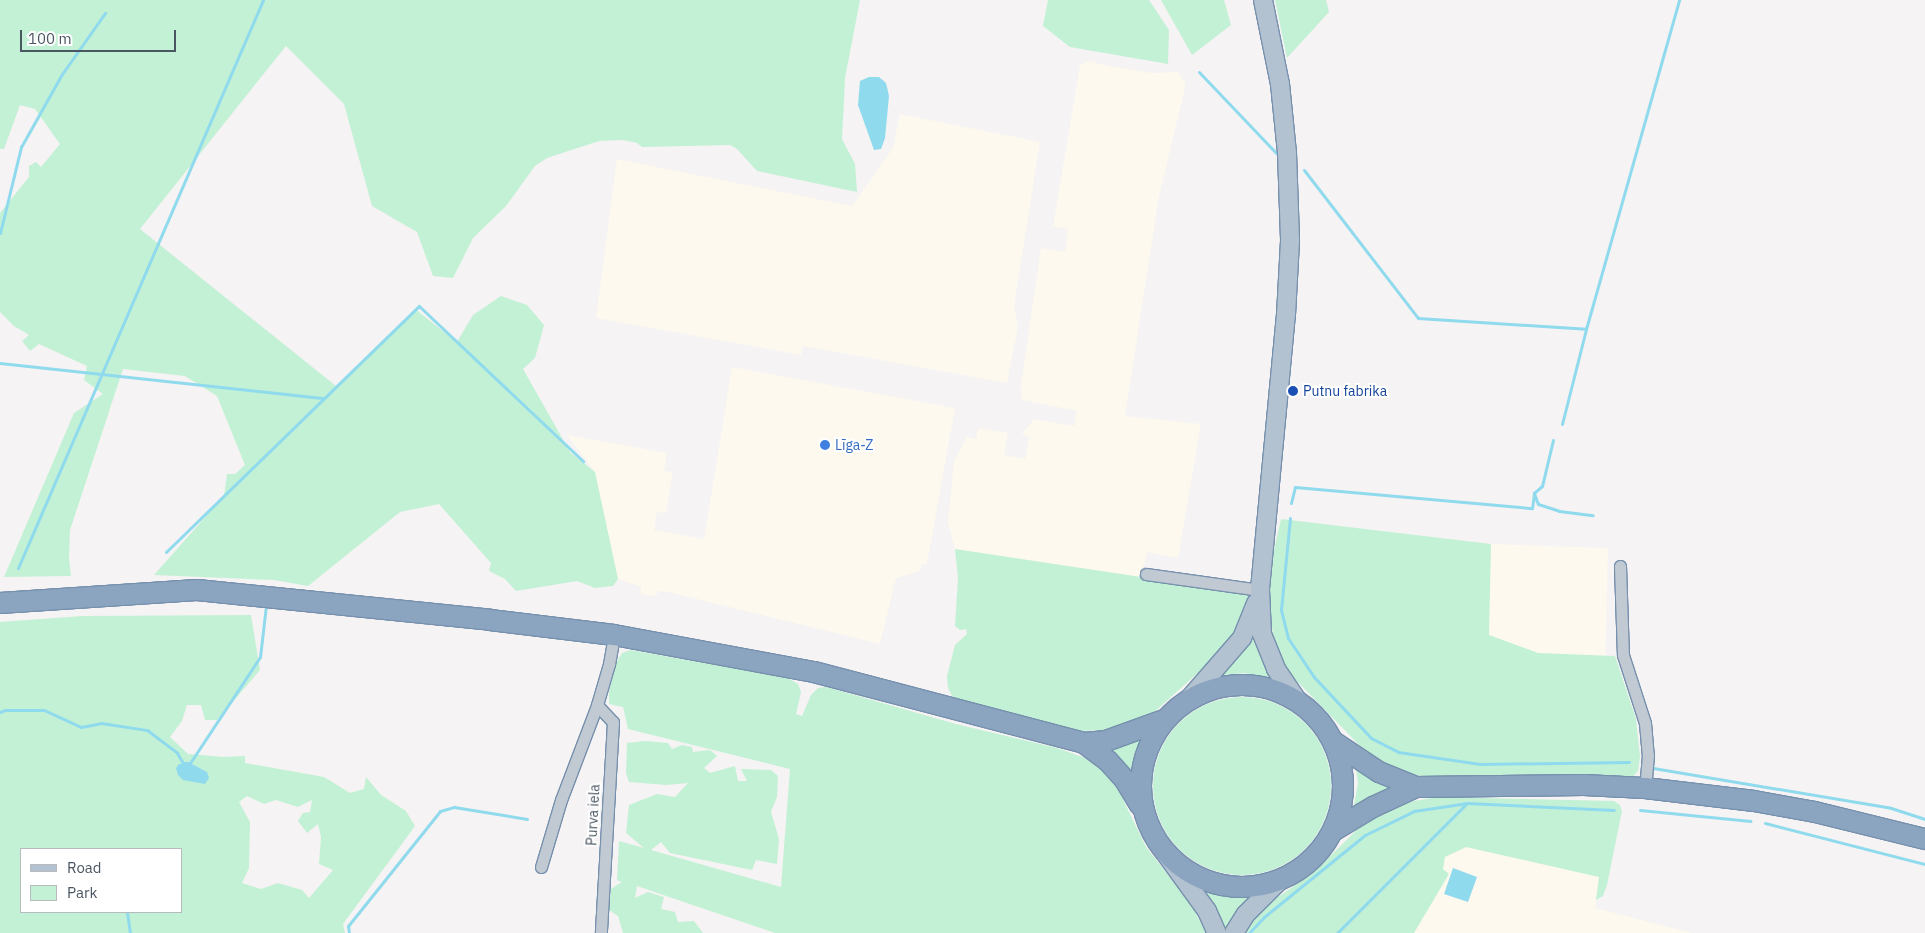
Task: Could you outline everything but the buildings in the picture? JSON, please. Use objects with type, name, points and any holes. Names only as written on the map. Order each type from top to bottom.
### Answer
[{"type":"highway","points":[[0,603],[197,590],[490,620],[614,636],[814,672],[1084,742],[1120,737],[1164,720]]},
{"type":"highway","points":[[1084,742],[1108,761],[1125,780],[1142,808],[1149,828],[1160,846],[1193,875],[1214,884],[1236,887],[1258,886],[1280,880],[1305,865],[1325,844],[1333,831],[1341,810],[1344,787],[1341,764],[1334,742],[1318,718],[1296,699],[1270,688],[1242,684],[1214,687],[1189,698],[1164,720],[1151,740],[1143,762],[1140,785],[1142,808]]},
{"type":"highway","points":[[1334,742],[1379,772],[1416,787],[1584,785],[1645,788],[1754,801],[1806,810],[1925,839]]},
{"type":"highway","points":[[1333,831],[1373,807],[1416,787]]},
{"type":"main road","points":[[1263,0],[1281,92],[1288,162],[1290,241],[1286,314],[1260,590],[1262,634],[1266,650],[1296,699]]},
{"type":"main road","points":[[1189,698],[1242,638],[1249,626],[1260,590]]},
{"type":"main road","points":[[1160,846],[1207,911],[1216,933]]},
{"type":"main road","points":[[1234,933],[1246,914],[1280,880]]},
{"type":"street","points":[[1620,566],[1623,655],[1645,723],[1648,755],[1645,788]]},
{"type":"street","points":[[1146,574],[1260,590]]},
{"type":"street","name":"Purva iela","points":[[541,867],[561,800],[597,705],[609,664],[614,636]]},
{"type":"street","name":"Purva iela","points":[[597,705],[613,722],[601,933]]},
{"type":"shaded area","points":[[1090,61],[1152,73],[1178,72],[1186,84],[1159,196],[1125,416],[1201,424],[1178,558],[1147,552],[1141,577],[955,549],[948,522],[954,461],[967,437],[976,439],[978,428],[1008,433],[1004,455],[1025,459],[1029,437],[1022,434],[1034,419],[1074,426],[1077,411],[1022,400],[1021,385],[1041,248],[1065,252],[1068,229],[1053,226],[1080,65]]},
{"type":"shaded area","points":[[900,114],[1040,142],[1014,306],[1018,327],[1007,383],[803,346],[801,355],[596,318],[617,159],[852,206],[893,148]]},
{"type":"shaded area","points":[[732,367],[955,408],[927,564],[922,564],[920,571],[896,578],[880,644],[669,592],[658,591],[656,596],[641,594],[641,587],[618,579],[595,472],[567,435],[667,453],[664,471],[673,472],[666,513],[657,512],[654,530],[704,539]]},
{"type":"shaded area","points":[[1491,544],[1608,548],[1605,677],[1487,674]]},
{"type":"shaded area","points":[[1466,847],[1599,877],[1595,908],[1692,933],[1381,933],[1445,857]]},
{"type":"green space","points":[[0,0],[860,0],[845,78],[842,139],[855,164],[857,192],[757,171],[737,149],[730,145],[642,147],[637,143],[623,140],[599,141],[547,158],[535,166],[506,206],[473,238],[453,278],[433,276],[417,232],[372,206],[344,104],[286,46],[140,229],[336,386],[415,309],[457,342],[473,315],[501,296],[527,305],[544,325],[535,358],[523,369],[570,452],[595,472],[618,579],[613,586],[595,588],[577,581],[516,591],[505,579],[489,571],[491,563],[439,504],[400,512],[308,586],[274,580],[154,575],[224,496],[227,474],[235,474],[245,465],[217,396],[185,376],[123,369],[70,530],[69,558],[71,576],[4,577],[74,413],[103,394],[84,380],[87,366],[39,344],[30,351],[22,341],[29,335],[14,326],[0,312],[0,213],[29,177],[29,166],[36,162],[41,167],[60,144],[35,109],[20,105],[4,149],[0,149]]},
{"type":"green space","points":[[1048,0],[1149,0],[1169,30],[1168,64],[1070,47],[1043,26]]},
{"type":"green space","points":[[1161,0],[1224,0],[1231,25],[1192,55]]},
{"type":"green space","points":[[1275,0],[1326,0],[1329,12],[1287,58]]},
{"type":"green space","points":[[1281,519],[1491,544],[1489,635],[1538,653],[1615,656],[1636,719],[1640,757],[1638,771],[1631,779],[1421,776],[1388,768],[1366,752],[1291,675],[1275,645],[1268,605],[1273,554]]},
{"type":"green space","points":[[955,549],[1141,577],[1245,590],[1249,593],[1249,606],[1238,630],[1218,655],[1152,714],[1143,720],[1107,730],[1078,731],[960,701],[952,696],[948,688],[947,676],[955,645],[967,634],[966,629],[960,630],[955,626],[958,578]]},
{"type":"green space","points":[[251,615],[260,670],[217,720],[205,720],[201,705],[187,705],[182,721],[170,737],[188,754],[224,757],[245,756],[245,763],[324,777],[350,793],[364,789],[366,777],[381,795],[406,811],[415,826],[343,924],[345,933],[0,933],[0,622],[82,616]],"holes":[[[247,796],[264,804],[276,800],[298,807],[312,800],[310,812],[303,813],[298,821],[307,833],[318,824],[321,837],[319,864],[333,870],[309,898],[302,890],[278,883],[261,889],[242,883],[249,868],[250,822],[239,802]]]},
{"type":"green space","points":[[1255,630],[1274,678],[1244,673],[1216,676]]},
{"type":"green space","points":[[630,650],[788,678],[798,684],[801,692],[796,714],[802,716],[811,695],[818,688],[826,687],[956,724],[1057,748],[1085,758],[1106,773],[1117,787],[1146,847],[1191,904],[1206,933],[775,933],[637,886],[635,898],[648,892],[664,897],[661,909],[675,912],[678,922],[694,921],[703,933],[623,933],[618,916],[609,910],[611,889],[622,882],[617,880],[619,841],[644,848],[626,833],[629,805],[657,794],[675,797],[688,783],[666,785],[629,782],[626,773],[627,743],[645,741],[668,743],[672,749],[682,745],[692,747],[693,752],[710,750],[717,756],[704,768],[710,773],[735,766],[738,781],[747,781],[741,769],[771,770],[778,776],[777,797],[771,812],[779,839],[777,864],[756,860],[752,870],[670,853],[661,842],[651,850],[781,887],[790,769],[628,729],[623,707],[609,704],[609,692],[615,665],[622,653]]},
{"type":"green space","points":[[1233,697],[1251,697],[1268,700],[1284,707],[1299,717],[1311,729],[1321,744],[1328,760],[1331,786],[1330,803],[1325,820],[1311,843],[1299,855],[1284,865],[1268,872],[1251,875],[1233,875],[1216,872],[1200,865],[1185,855],[1173,843],[1163,828],[1156,812],[1153,795],[1153,777],[1156,760],[1163,744],[1173,729],[1185,717],[1200,707],[1216,700]]},
{"type":"green space","points":[[1143,737],[1137,750],[1130,781],[1102,746]]},
{"type":"green space","points":[[1355,763],[1396,788],[1354,805],[1358,783]]},
{"type":"green space","points":[[1438,797],[1614,801],[1620,805],[1622,811],[1607,885],[1603,896],[1596,900],[1599,877],[1466,847],[1445,857],[1443,869],[1449,874],[1414,933],[1244,933],[1249,923],[1271,902],[1314,872],[1369,818],[1408,802]]},
{"type":"green space","points":[[1197,887],[1217,893],[1252,897],[1228,933],[1222,933]]},
{"type":"water","points":[[869,77],[879,77],[886,83],[889,96],[885,138],[881,149],[874,150],[858,105],[860,81]]},
{"type":"water","points":[[190,763],[207,772],[209,778],[205,784],[183,780],[178,775],[176,768],[179,764]]},
{"type":"water","points":[[1453,868],[1477,877],[1468,902],[1444,894]]},
{"type":"waterway","points":[[18,568],[263,0]]},
{"type":"waterway","points":[[1562,424],[1586,329],[1679,0]]},
{"type":"waterway","points":[[0,233],[21,147],[62,74],[105,13]]},
{"type":"waterway","points":[[1199,72],[1277,154]]},
{"type":"waterway","points":[[1304,170],[1418,318],[1586,329]]},
{"type":"waterway","points":[[166,552],[419,306],[583,461]]},
{"type":"waterway","points":[[0,363],[324,398]]},
{"type":"waterway","points":[[1553,440],[1542,486],[1534,493],[1538,504],[1559,511],[1593,515]]},
{"type":"waterway","points":[[1291,503],[1295,487],[1532,508],[1534,493]]},
{"type":"waterway","points":[[1290,518],[1281,610],[1288,638],[1314,677],[1371,738],[1398,752],[1480,764],[1629,762]]},
{"type":"waterway","points":[[0,712],[5,710],[44,710],[81,727],[101,723],[147,730],[177,753],[183,763],[190,763],[260,657],[266,605]]},
{"type":"waterway","points":[[1653,768],[1891,808],[1925,819]]},
{"type":"waterway","points":[[1249,933],[1264,917],[1365,835],[1414,811],[1467,803],[1614,810]]},
{"type":"waterway","points":[[1337,933],[1467,803]]},
{"type":"waterway","points":[[349,933],[348,926],[440,811],[454,807],[527,819]]},
{"type":"waterway","points":[[1640,810],[1750,821]]},
{"type":"waterway","points":[[1765,823],[1925,864]]},
{"type":"waterway","points":[[127,913],[130,933]]},
{"type":"place","name":"Putnu fabrika","points":[[1293,391]]},
{"type":"place","name":"Līga-Z","points":[[825,445]]}]
